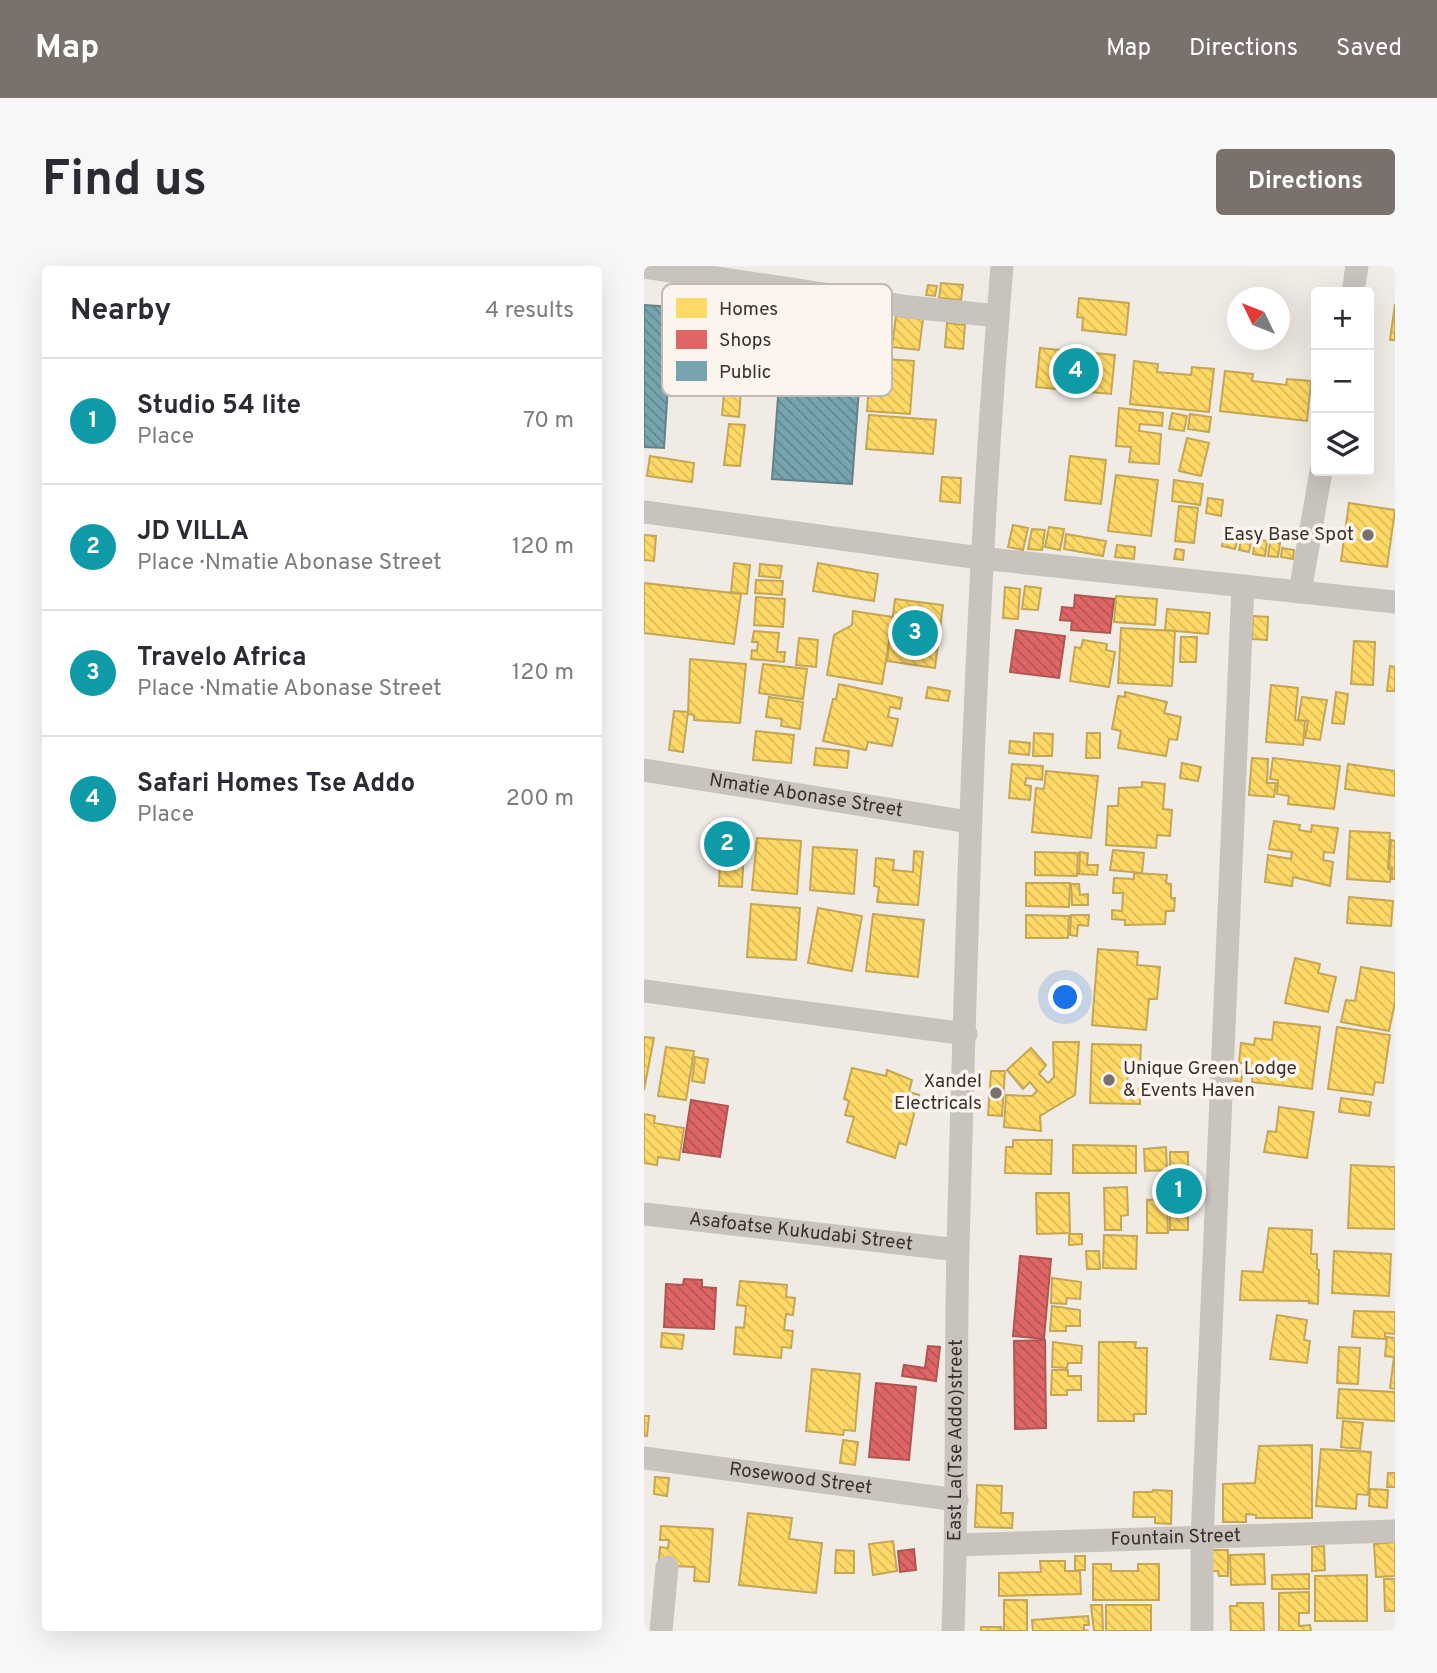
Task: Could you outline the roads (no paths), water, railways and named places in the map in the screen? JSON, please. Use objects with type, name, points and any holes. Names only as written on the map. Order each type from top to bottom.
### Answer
[{"type":"street","name":"East La(Tse Addo)street","points":[[953,1631],[957,1545],[958,1250],[966,1034],[969,822],[981,558],[1002,266]]},
{"type":"street","points":[[644,267],[757,284]]},
{"type":"street","points":[[1354,287],[1357,267]]},
{"type":"street","points":[[892,304],[998,316]]},
{"type":"street","points":[[1300,592],[1320,476]]},
{"type":"street","points":[[644,512],[981,558],[1395,602]]},
{"type":"street","points":[[1202,1631],[1202,1539],[1243,586]]},
{"type":"street","name":"Nmatie Abonase Street","points":[[644,770],[969,822]]},
{"type":"street","points":[[644,991],[966,1034]]},
{"type":"street","name":"Asafoatse Kukudabi Street","points":[[644,1214],[958,1250]]},
{"type":"street","name":"Rosewood Street","points":[[644,1458],[957,1500]]},
{"type":"street","name":"Fountain Street","points":[[957,1545],[1395,1531]]},
{"type":"street","points":[[661,1631],[667,1567]]},
{"type":"place","name":"Safari Homes Tse Addo","points":[[1076,371]]},
{"type":"place","name":"Easy Base Spot","points":[[1368,535]]},
{"type":"place","name":"Travelo Africa","points":[[915,633]]},
{"type":"place","name":"JD VILLA","points":[[727,844]]},
{"type":"place","name":"Unique Green Lodge & Events Haven","points":[[1109,1080]]},
{"type":"place","name":"Xandel Electricals","points":[[996,1093]]},
{"type":"place","name":"Studio 54 lite","points":[[1179,1191]]}]
